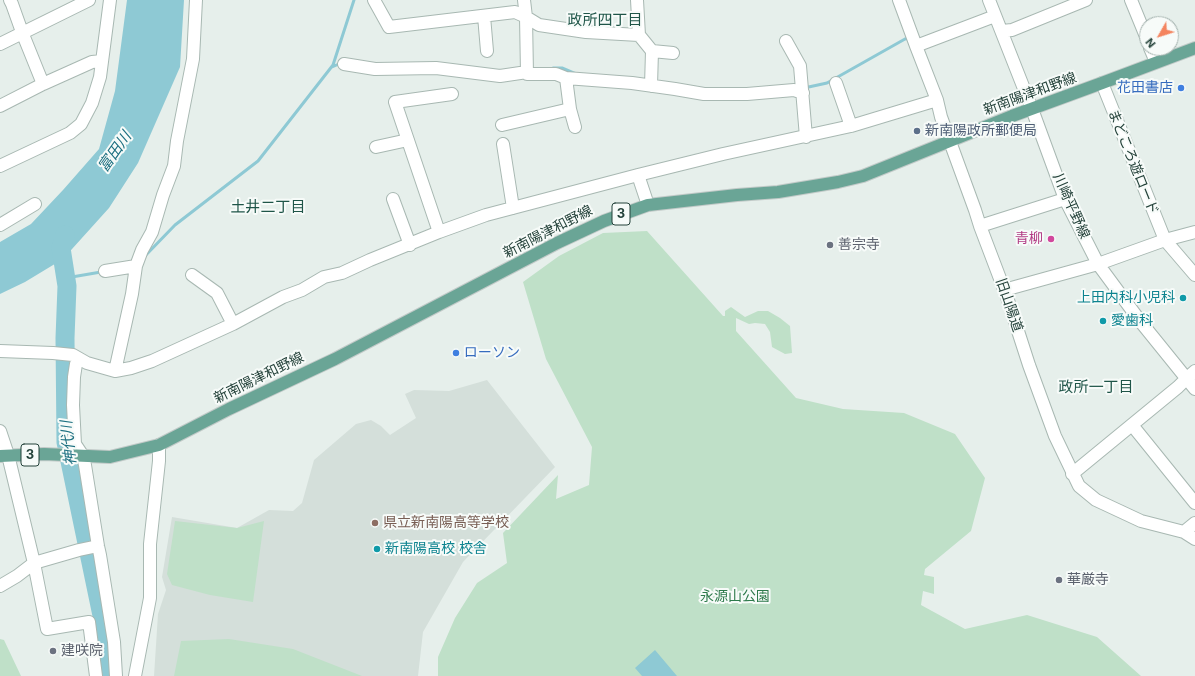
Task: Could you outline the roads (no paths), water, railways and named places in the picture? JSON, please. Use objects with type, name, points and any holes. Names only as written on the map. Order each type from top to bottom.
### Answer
[{"type":"main road","name":"新南陽津和野線","points":[[4,456],[61,455],[110,457],[159,445],[229,409],[335,359],[604,220],[648,205],[737,194],[778,192],[838,182],[863,176],[1156,62],[1194,51]]},
{"type":"street","points":[[10,0],[44,84]]},
{"type":"street","points":[[0,44],[89,0]]},
{"type":"street","points":[[0,166],[70,133],[81,124],[92,103],[100,78],[110,0]]},
{"type":"street","points":[[116,371],[132,294],[136,266],[142,250],[152,232],[163,195],[174,166],[177,141],[193,59],[196,0]]},
{"type":"street","points":[[374,0],[389,27],[515,12],[539,25],[586,32],[639,35]]},
{"type":"street","points":[[524,0],[526,17],[527,72]]},
{"type":"street","points":[[636,0],[639,35],[652,51],[651,86]]},
{"type":"street","name":"旧山陽道","points":[[899,0],[937,100],[941,118],[1004,290],[1049,422],[1072,474],[1079,486],[1096,500],[1141,521],[1184,532],[1195,538]]},
{"type":"street","name":"川崎平野線","points":[[989,0],[1032,109],[1065,199],[1098,264],[1140,322],[1191,375],[1195,389]]},
{"type":"street","points":[[1002,31],[1012,30],[1083,0]]},
{"type":"street","points":[[1131,0],[1139,20]]},
{"type":"street","points":[[484,16],[487,51]]},
{"type":"street","points":[[916,46],[995,16]]},
{"type":"street","points":[[786,41],[800,66],[806,136]]},
{"type":"street","points":[[652,51],[673,53]]},
{"type":"street","points":[[1153,56],[1156,62]]},
{"type":"street","points":[[0,106],[92,62],[102,61]]},
{"type":"street","points":[[344,64],[375,69],[436,68],[500,76],[527,72],[527,74],[556,74],[566,78],[632,83],[675,88],[704,94],[747,94],[794,90],[803,93]]},
{"type":"street","points":[[566,78],[570,109],[575,127]]},
{"type":"street","points":[[836,83],[851,126]]},
{"type":"street","name":"まどころ遊ロード","points":[[1102,84],[1165,240],[1195,275]]},
{"type":"street","points":[[439,232],[395,102],[452,94]]},
{"type":"street","points":[[0,352],[53,353],[76,357],[87,363],[116,371],[131,368],[152,361],[233,324],[283,297],[302,290],[324,277],[342,273],[439,232],[486,215],[723,154],[851,126],[937,100]]},
{"type":"street","points":[[502,126],[570,109]]},
{"type":"street","points":[[376,147],[408,140]]},
{"type":"street","points":[[501,150],[513,208]]},
{"type":"street","points":[[638,175],[648,205]]},
{"type":"street","points":[[393,199],[410,244]]},
{"type":"street","points":[[980,226],[1065,199]]},
{"type":"street","points":[[0,225],[35,204]]},
{"type":"street","points":[[1004,290],[1098,264],[1165,240],[1195,232]]},
{"type":"street","points":[[105,271],[136,266]]},
{"type":"street","points":[[192,275],[217,293],[233,324]]},
{"type":"street","points":[[76,357],[72,405],[75,444],[79,456],[100,555],[114,642],[116,676]]},
{"type":"street","points":[[1072,474],[1191,375]]},
{"type":"street","points":[[1132,425],[1195,503]]},
{"type":"street","points":[[0,431],[4,456],[34,564],[46,629],[89,622],[96,676]]},
{"type":"street","points":[[135,676],[150,598],[150,544],[159,445]]},
{"type":"street","points":[[1184,532],[1195,522]]},
{"type":"street","points":[[0,586],[34,564],[79,550],[98,546]]},
{"type":"water","name":"富田川","points":[[127,0],[184,0],[180,67],[138,163],[109,208],[63,259],[25,282],[0,294],[0,242],[31,224],[99,149],[115,91]]},
{"type":"water","points":[[655,650],[677,676],[642,676],[635,668]]},
{"type":"waterway","points":[[144,257],[175,225],[258,161],[333,65],[354,0]]},
{"type":"waterway","points":[[804,88],[827,83],[905,39],[910,38]]},
{"type":"waterway","points":[[332,67],[341,63]]},
{"type":"waterway","points":[[553,68],[562,68],[576,74]]},
{"type":"waterway","name":"神代川","points":[[65,235],[61,248],[67,286],[65,338],[66,442],[104,625],[107,676]]},
{"type":"waterway","points":[[66,278],[101,272]]},
{"type":"place","name":"花田書店","points":[[1181,88]]},
{"type":"place","name":"新南陽政所郵便局","points":[[917,131]]},
{"type":"place","name":"青柳","points":[[1051,239]]},
{"type":"place","name":"善宗寺","points":[[830,245]]},
{"type":"place","name":"上田内科小児科","points":[[1183,298]]},
{"type":"place","name":"愛歯科","points":[[1103,321]]},
{"type":"place","name":"ローソン","points":[[456,353]]},
{"type":"place","name":"県立新南陽高等学校","points":[[375,523]]},
{"type":"place","name":"新南陽高校 校舎","points":[[377,549]]},
{"type":"place","name":"華厳寺","points":[[1059,580]]},
{"type":"place","name":"建咲院","points":[[53,651]]},
{"type":"district","name":"政所四丁目","points":[[605,20]]},
{"type":"district","name":"土井二丁目","points":[[268,207]]},
{"type":"district","name":"政所一丁目","points":[[1096,387]]},
{"type":"park label","name":"永源山公園","points":[[735,597]]}]
